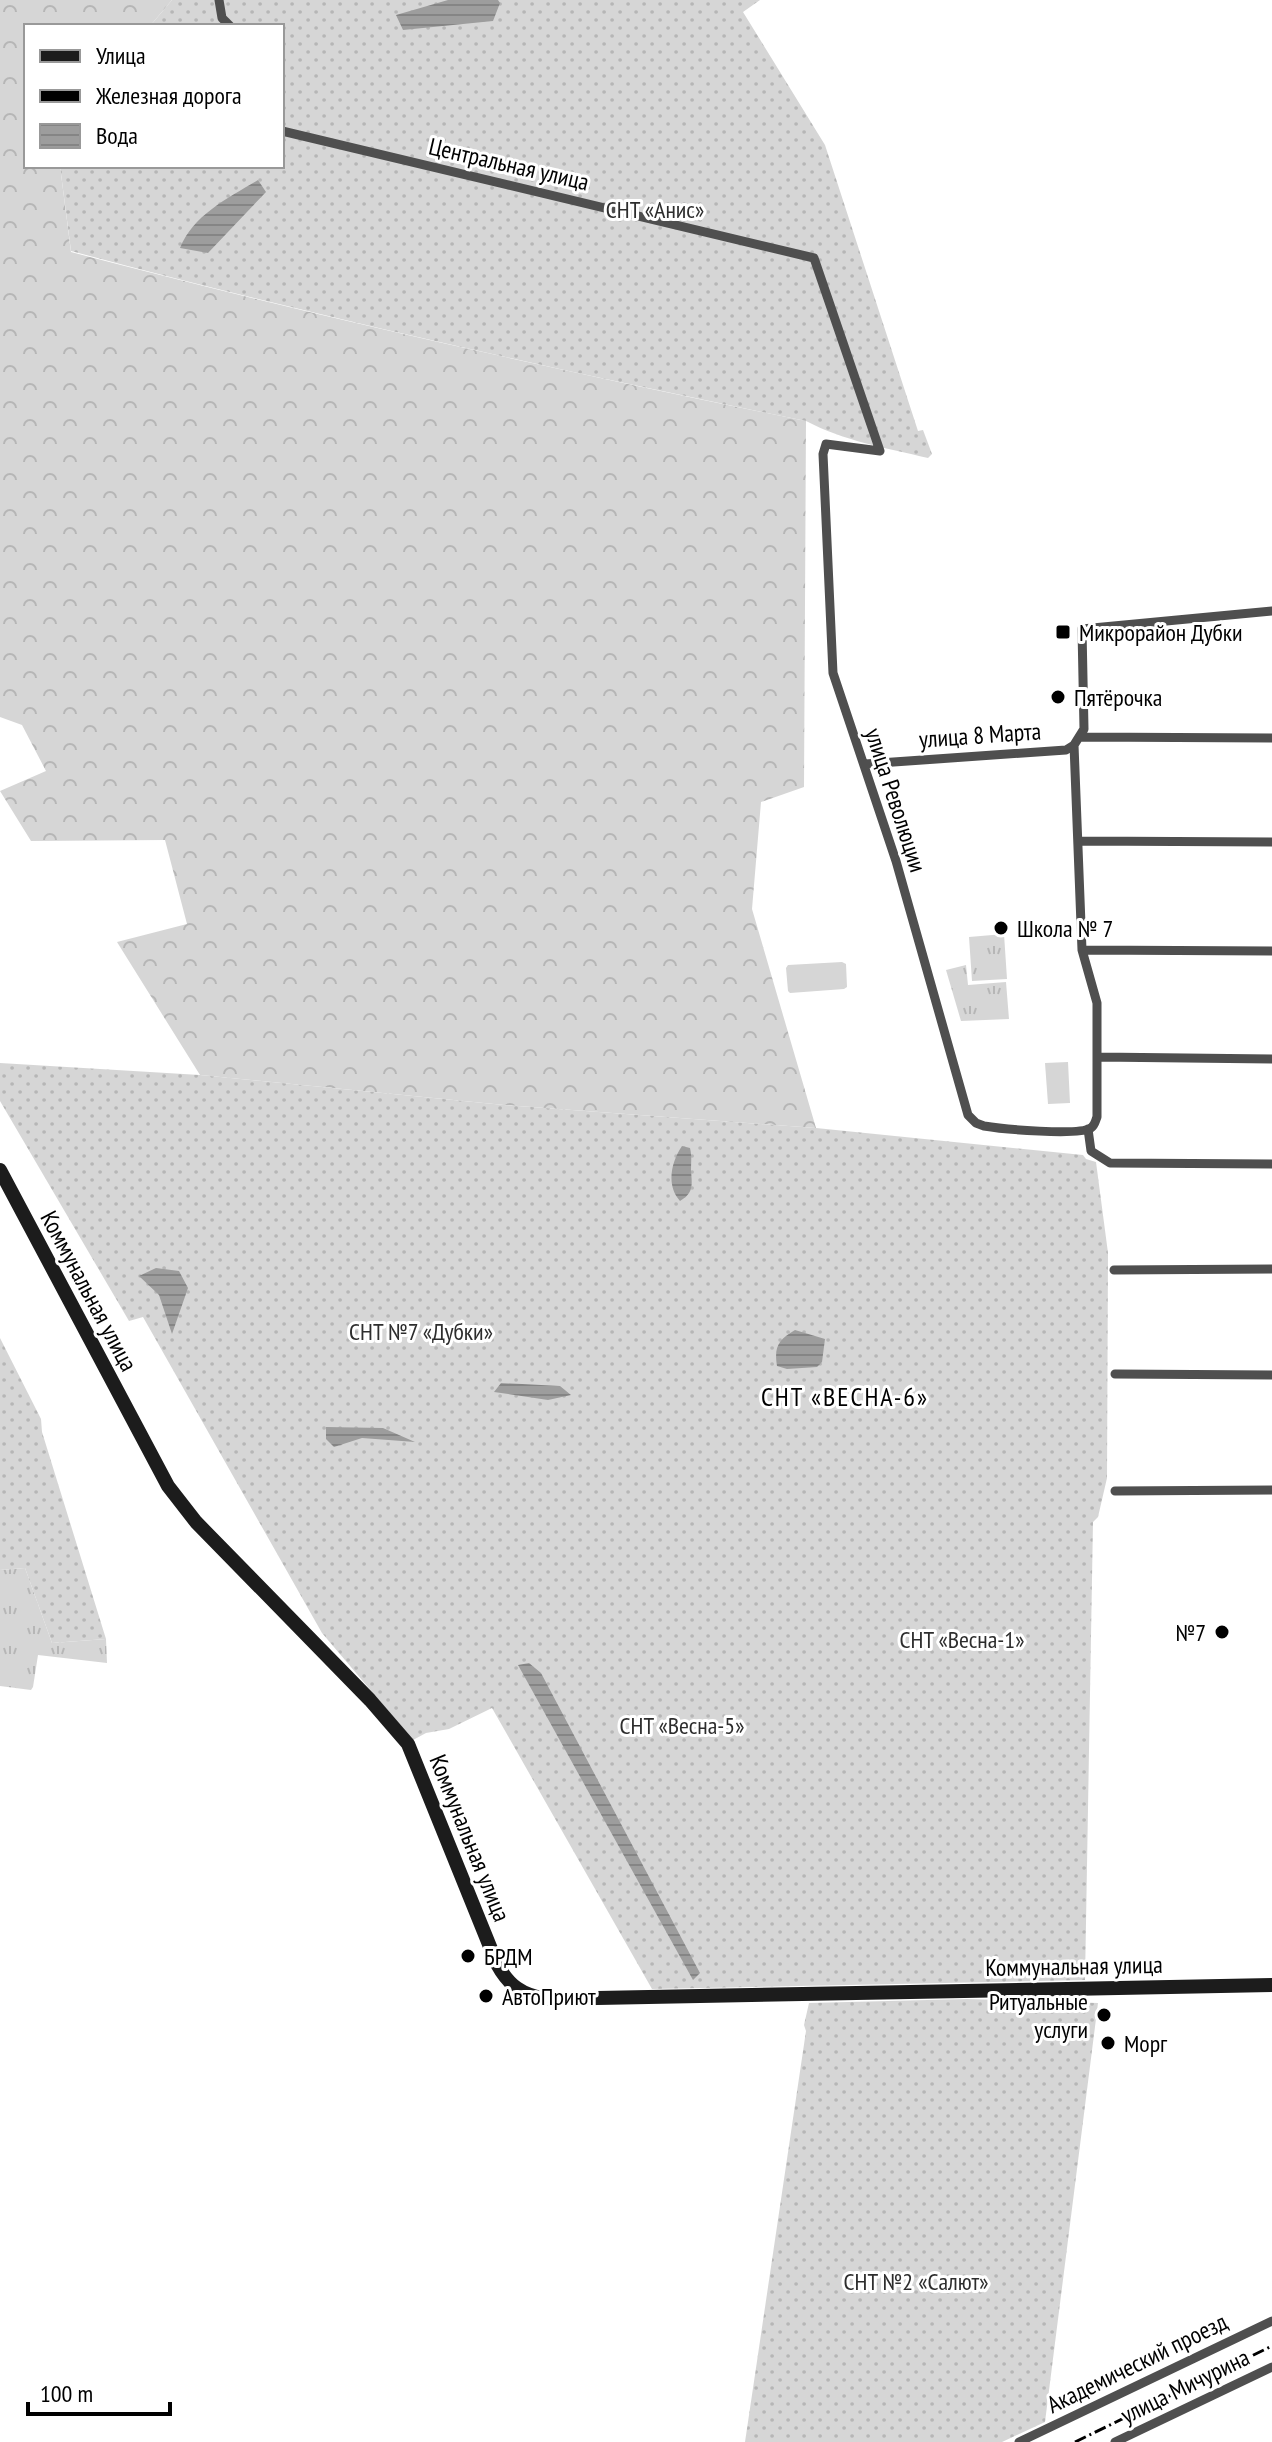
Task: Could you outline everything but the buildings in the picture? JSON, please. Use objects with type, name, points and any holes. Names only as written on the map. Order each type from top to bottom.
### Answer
[{"type":"street","points":[[219,0],[222,18],[228,24]]},
{"type":"street","name":"Центральная улица","points":[[284,131],[814,258],[877,446]]},
{"type":"street","name":"улица Революции","points":[[877,446],[880,451],[826,444],[823,454],[833,673],[896,861],[968,1115],[984,1126],[1073,1131],[1088,1129]]},
{"type":"street","points":[[1272,611],[1082,629],[1084,729],[1077,741],[1082,950],[1097,1003],[1097,1117],[1088,1129],[1091,1151],[1110,1163],[1272,1164]]},
{"type":"street","name":"улица 8 Марта","points":[[865,764],[1066,750],[1077,741],[1272,738]]},
{"type":"street","points":[[1078,841],[1272,842]]},
{"type":"street","points":[[1082,950],[1272,951]]},
{"type":"street","points":[[1098,1057],[1272,1059]]},
{"type":"street","name":"Коммунальная улица","points":[[0,1170],[168,1486],[196,1522],[370,1700],[408,1744],[497,1964],[518,1991],[546,1999],[1272,1985]]},
{"type":"street","points":[[1114,1270],[1272,1269]]},
{"type":"street","points":[[1115,1374],[1272,1375]]},
{"type":"street","points":[[1115,1491],[1272,1490]]},
{"type":"street","name":"Академический проезд","points":[[1019,2442],[1272,2321]]},
{"type":"street","name":"улица Мичурина","points":[[1115,2442],[1272,2367]]},
{"type":"green space","points":[[0,0],[172,0],[152,24],[24,24],[24,168],[60,168],[71,252],[437,342],[806,421],[804,787],[761,802],[752,909],[816,1128],[504,1105],[200,1075],[117,942],[187,924],[165,840],[31,841],[0,791],[46,771],[22,725],[0,717]]},
{"type":"green space","name":"СНТ «Анис»","points":[[172,0],[760,0],[743,12],[825,145],[918,431],[923,430],[932,454],[928,458],[881,447],[835,434],[806,421],[437,342],[71,251],[60,168],[284,168],[284,24],[152,24]]},
{"type":"green space","points":[[1004,934],[1007,979],[972,981],[969,937]]},
{"type":"green space","points":[[846,964],[847,987],[844,989],[788,991],[788,965]]},
{"type":"green space","points":[[966,965],[968,985],[1006,982],[1009,1019],[961,1021],[946,970]]},
{"type":"green space","points":[[1068,1062],[1070,1103],[1048,1104],[1045,1063]]},
{"type":"green space","points":[[0,1063],[200,1075],[504,1105],[816,1128],[1083,1155],[1096,1162],[1108,1253],[1107,1478],[1098,1517],[1093,1522],[1085,1980],[652,1989],[492,1708],[449,1729],[426,1733],[413,1740],[322,1633],[143,1317],[129,1321],[0,1101]]},
{"type":"green space","points":[[0,1338],[41,1419],[42,1432],[106,1639],[52,1643],[25,1568],[0,1570]]},
{"type":"green space","points":[[25,1568],[52,1643],[106,1639],[107,1663],[38,1655],[31,1690],[0,1686],[0,1570]]},
{"type":"green space","name":"СНТ №2 «Салют»","points":[[967,1999],[1098,2003],[1045,2422],[1002,2442],[745,2442],[809,2003]]},
{"type":"water","points":[[448,0],[498,0],[500,3],[493,21],[403,30],[396,15]]},
{"type":"water","points":[[258,180],[266,192],[208,253],[180,248],[202,217]]},
{"type":"water","points":[[682,1146],[690,1148],[692,1184],[688,1195],[680,1201],[673,1188],[672,1174]]},
{"type":"water","points":[[156,1268],[179,1271],[188,1288],[172,1334],[159,1295],[139,1276]]},
{"type":"water","points":[[795,1330],[825,1339],[822,1362],[817,1367],[787,1369],[777,1366],[778,1345]]},
{"type":"water","points":[[501,1383],[560,1386],[571,1395],[548,1400],[494,1392]]},
{"type":"water","points":[[326,1427],[383,1428],[415,1442],[362,1438],[334,1447],[326,1439]]},
{"type":"water","points":[[529,1663],[541,1673],[700,1973],[693,1980],[518,1665]]},
{"type":"railway","points":[[1075,2442],[1272,2346]]},
{"type":"place","name":"Микрорайон Дубки","points":[[1063,632]]},
{"type":"place","name":"Пятёрочка","points":[[1058,697]]},
{"type":"place","name":"Школа № 7","points":[[1001,928]]},
{"type":"place","name":"№7","points":[[1222,1632]]},
{"type":"place","name":"БРДМ","points":[[468,1956]]},
{"type":"place","name":"АвтоПриют","points":[[486,1996]]},
{"type":"place","name":"Ритуальные услуги","points":[[1104,2015]]},
{"type":"place","name":"Морг","points":[[1108,2043]]},
{"type":"district","name":"СНТ «ВЕСНА-6»","points":[[845,1396]]},
{"type":"park label","name":"СНТ №7 «Дубки»","points":[[421,1331]]},
{"type":"park label","name":"СНТ «Весна-1»","points":[[962,1639]]},
{"type":"park label","name":"СНТ «Весна-5»","points":[[682,1725]]}]
